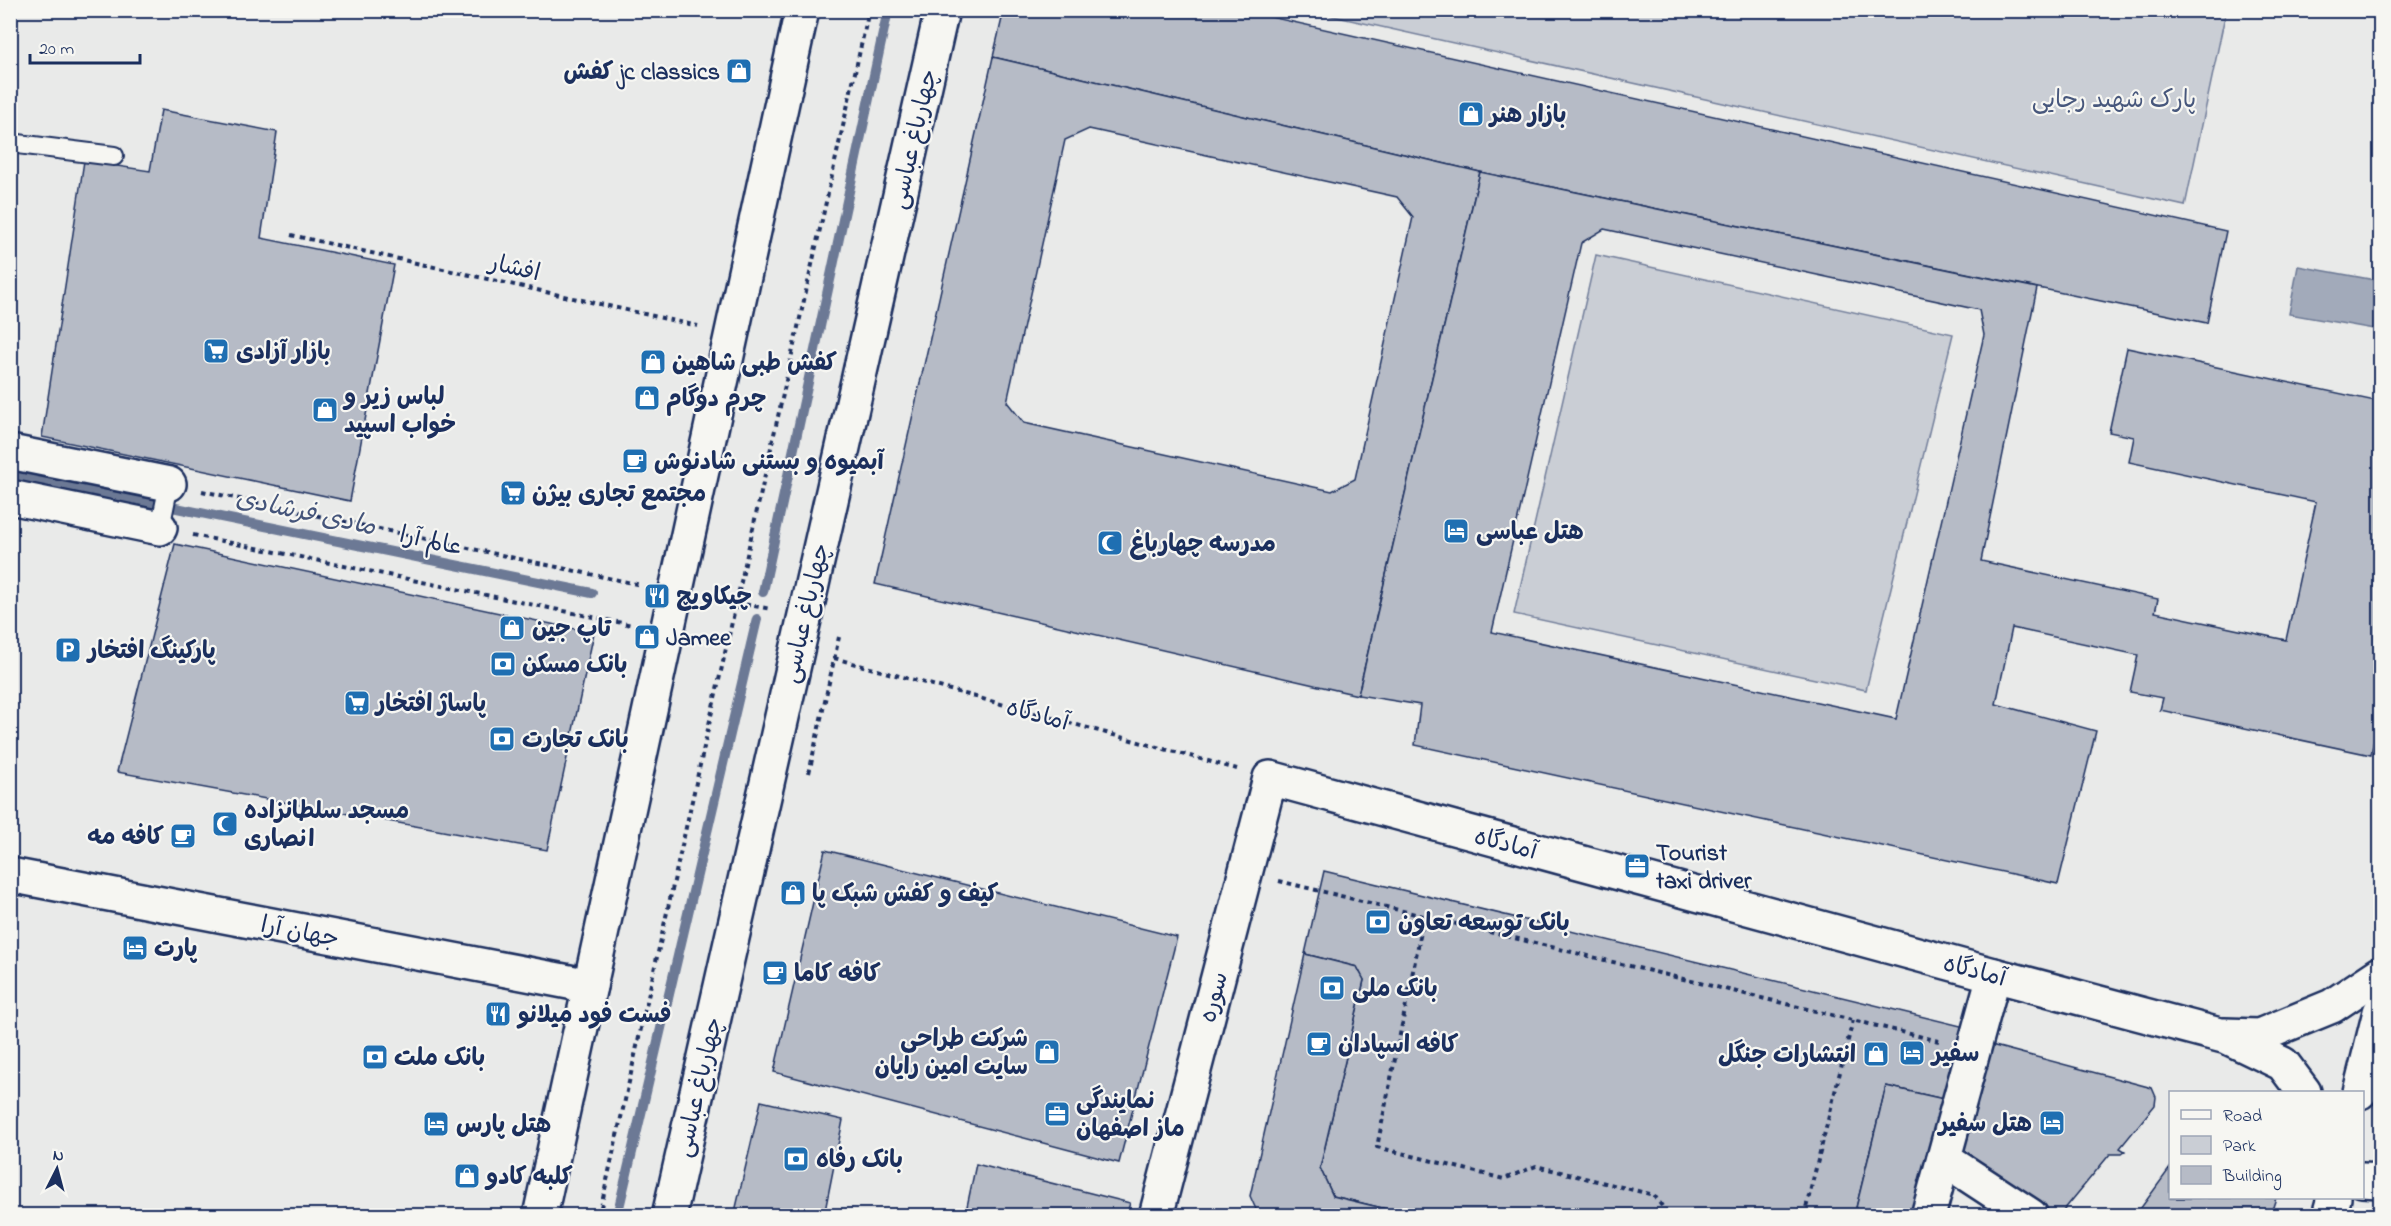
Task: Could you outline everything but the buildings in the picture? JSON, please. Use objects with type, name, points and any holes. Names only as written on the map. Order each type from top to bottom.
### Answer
[{"type":"street","points":[[540,1215],[802,10]]},
{"type":"street","name":"چهارباغ عباسی","points":[[669,1215],[942,10]]},
{"type":"street","points":[[10,452],[169,484]]},
{"type":"street","points":[[10,496],[160,528]]},
{"type":"street","name":"سوره","points":[[1156,1215],[1270,778]]},
{"type":"street","name":"آمادگاه","points":[[1270,778],[2217,1034],[2283,1064],[2303,1091]]},
{"type":"street","name":"جهان آرا","points":[[10,875],[590,986]]},
{"type":"street","name":"آمادگاه","points":[[2217,1034],[2259,1036],[2332,1006],[2380,974]]},
{"type":"street","points":[[1928,1215],[1994,975]]},
{"type":"street","points":[[2369,1079],[2380,1012]]},
{"type":"street","points":[[1944,1158],[2031,1215]]},
{"type":"street","points":[[2364,1180],[2380,1181]]},
{"type":"lane","points":[[10,143],[114,156]]},
{"type":"lane","points":[[160,528],[169,484]]},
{"type":"path","points":[[599,1215],[869,10]]},
{"type":"path","name":"افشار","points":[[291,235],[731,334]]},
{"type":"path","name":"عالم آرا","points":[[169,484],[675,592],[805,614]]},
{"type":"path","name":"عالم آرا","points":[[160,528],[666,632]]},
{"type":"path","name":"آمادگاه","points":[[797,648],[1270,778]]},
{"type":"path","points":[[1246,872],[1424,917],[1961,1046],[1974,1047]]},
{"type":"path","points":[[1424,917],[1377,1147],[1504,1179],[1536,1166],[1654,1195],[1669,1215]]},
{"type":"path","points":[[1804,1215],[1853,1020]]},
{"type":"green space","name":"پارک شهید رجایی","points":[[1310,11],[2226,11],[2185,206]]},
{"type":"green space","points":[[1596,255],[1953,334],[1866,690],[1514,614]]},
{"type":"water","points":[[2298,266],[2380,281],[2380,330],[2289,314]]},
{"type":"waterway","points":[[763,592],[888,10]]},
{"type":"waterway","name":"مادی فرشادی","points":[[10,474],[592,593]]},
{"type":"waterway","points":[[617,1216],[757,619]]},
{"type":"place","name":"کفش jc classics","points":[[739,71]]},
{"type":"place","name":"بازار هنر","points":[[1471,114]]},
{"type":"place","name":"بازار آزادی","points":[[216,351]]},
{"type":"place","name":"کفش طبی شاهین","points":[[653,362]]},
{"type":"place","name":"چرم دوگام","points":[[647,398]]},
{"type":"place","name":"لباس زير و خواب اسپيد","points":[[325,410]]},
{"type":"place","name":"آبمیوه و بستنی شادنوش","points":[[635,461]]},
{"type":"place","name":"مجتمع تجاری بیژن","points":[[513,493]]},
{"type":"place","name":"هتل عباسی","points":[[1456,531]]},
{"type":"place","name":"مدرسه چهارباغ","points":[[1110,543]]},
{"type":"place","name":"چیکاویچ","points":[[657,596]]},
{"type":"place","name":"تاپ جین","points":[[512,628]]},
{"type":"place","name":"Jamee","points":[[647,637]]},
{"type":"place","name":"پارکینگ افتخار","points":[[68,650]]},
{"type":"place","name":"بانک مسکن","points":[[503,664]]},
{"type":"place","name":"پاساژ افتخار","points":[[357,703]]},
{"type":"place","name":"بانک تجارت","points":[[502,739]]},
{"type":"place","name":"مسجد سلطانزاده انصاری","points":[[225,824]]},
{"type":"place","name":"کافه مه","points":[[183,836]]},
{"type":"place","name":"Tourist taxi driver","points":[[1637,866]]},
{"type":"place","name":"کیف و کفش شبک پا","points":[[793,893]]},
{"type":"place","name":"بانک توسعه تعاون","points":[[1378,922]]},
{"type":"place","name":"پارت","points":[[135,948]]},
{"type":"place","name":"کافه کاما","points":[[775,973]]},
{"type":"place","name":"بانک ملی","points":[[1332,988]]},
{"type":"place","name":"فست فود میلانو","points":[[498,1014]]},
{"type":"place","name":"کافه اسپادان","points":[[1319,1044]]},
{"type":"place","name":"شرکت طراحی سایت امین رایان","points":[[1047,1052]]},
{"type":"place","name":"سفیر","points":[[1912,1053]]},
{"type":"place","name":"انتشارات جنگل","points":[[1876,1054]]},
{"type":"place","name":"بانک ملت","points":[[375,1057]]},
{"type":"place","name":"نمایندگی ماز اصفهان","points":[[1057,1114]]},
{"type":"place","name":"هتل سفیر","points":[[2052,1123]]},
{"type":"place","name":"هتل پارس","points":[[436,1124]]},
{"type":"place","name":"بانک رفاه","points":[[796,1159]]},
{"type":"place","name":"کلبه کادو","points":[[467,1176]]}]
